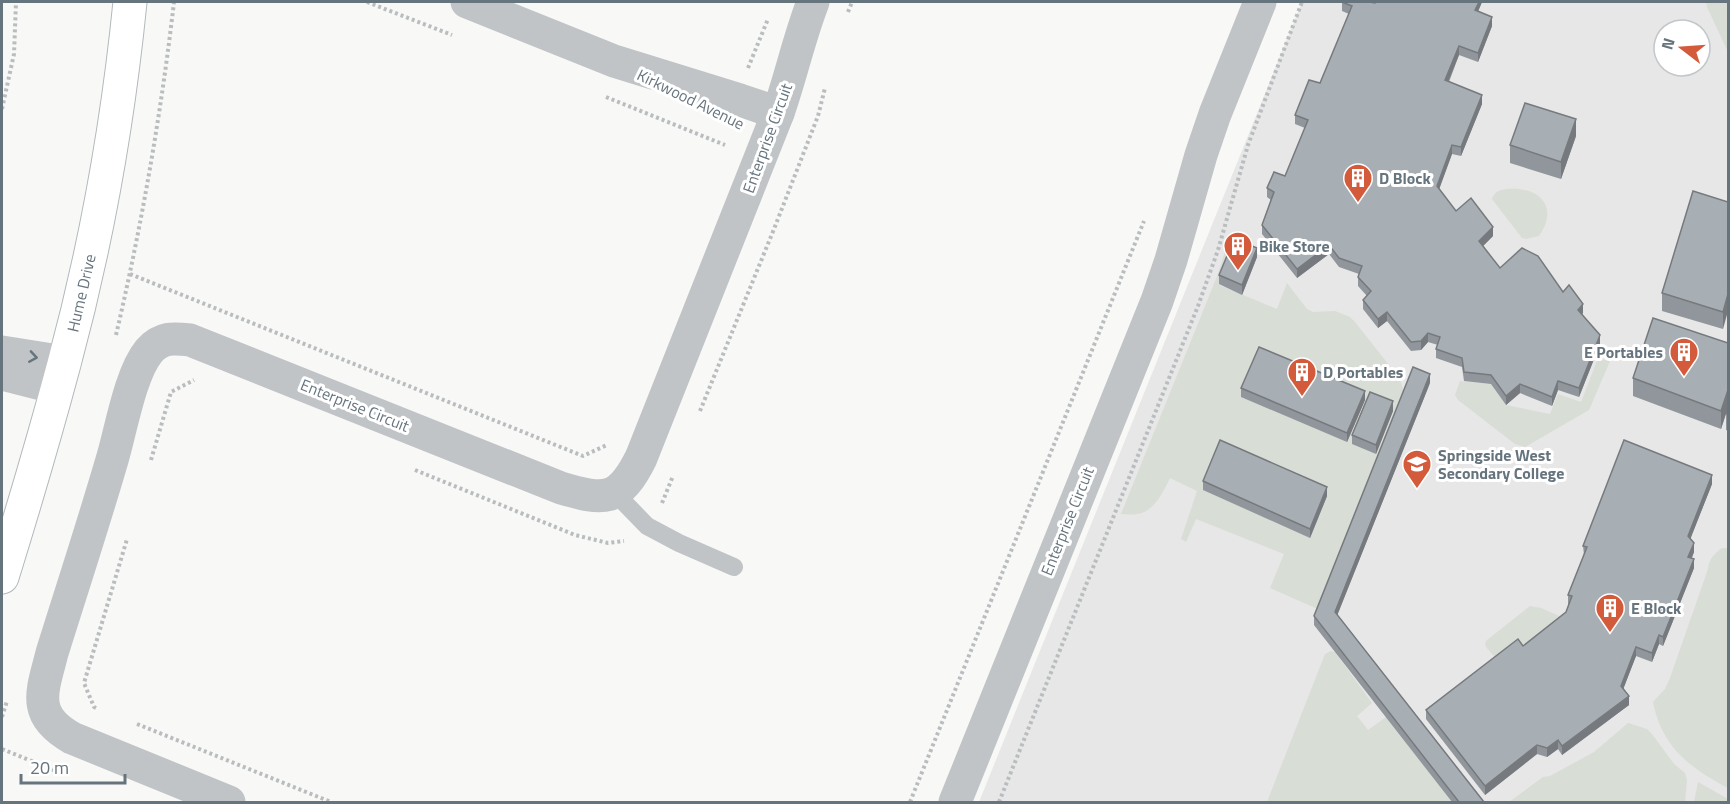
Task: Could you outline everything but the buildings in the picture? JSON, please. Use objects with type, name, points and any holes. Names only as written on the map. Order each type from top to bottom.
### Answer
[{"type":"street","name":"Hume Drive","points":[[2,577],[39,455],[80,298],[105,175],[121,77],[130,2]]},
{"type":"street","name":"Kirkwood Avenue","points":[[467,2],[614,61],[733,122],[774,125]]},
{"type":"street","name":"Enterprise Circuit","points":[[230,802],[72,738],[52,725],[44,708],[45,681],[52,654],[130,395],[144,359],[158,342],[175,338],[199,342],[561,488],[583,495],[602,496],[615,493],[632,475],[640,458],[774,125],[813,2]]},
{"type":"street","name":"Enterprise Circuit","points":[[954,802],[1172,260],[1201,155],[1260,2]]},
{"type":"street","points":[[2,352],[61,375]]},
{"type":"street","points":[[2,374],[61,375]]},
{"type":"lane","points":[[615,493],[647,526],[734,567]]},
{"type":"path","points":[[2,109],[14,54],[16,2]]},
{"type":"path","points":[[733,122],[746,75],[771,12]]},
{"type":"path","points":[[910,802],[1148,210]]},
{"type":"path","points":[[130,274],[583,456],[608,444]]},
{"type":"path","points":[[147,470],[171,392],[193,379],[204,384]]},
{"type":"path","points":[[411,468],[575,535],[608,543],[627,540],[647,526]]},
{"type":"path","points":[[104,711],[94,707],[84,683],[128,537]]},
{"type":"path","points":[[136,724],[331,802]]},
{"type":"shaded area","name":"Springside West Secondary College","points":[[1302,2],[1728,2],[1728,802],[979,802]]},
{"type":"shaded area","points":[[1706,2],[1728,2],[1728,52],[1707,7]]},
{"type":"shaded area","points":[[1507,189],[1528,191],[1542,200],[1547,216],[1539,236],[1522,238],[1492,199],[1497,192]]},
{"type":"shaded area","points":[[1227,244],[1233,247],[1219,285],[1277,309],[1287,283],[1307,309],[1313,312],[1335,311],[1350,317],[1400,379],[1405,396],[1320,610],[1270,588],[1284,554],[1196,519],[1186,542],[1181,539],[1197,491],[1170,478],[1157,500],[1148,509],[1137,514],[1121,514],[1218,274]]},
{"type":"shaded area","points":[[1598,358],[1610,361],[1589,410],[1525,447],[1515,444],[1458,400],[1455,395],[1460,381],[1491,384],[1506,405],[1550,414],[1558,394],[1581,402]]},
{"type":"shaded area","points":[[1722,548],[1728,548],[1728,788],[1690,764],[1671,744],[1657,718],[1653,702],[1665,689],[1670,678],[1709,562]]},
{"type":"shaded area","points":[[1530,606],[1541,608],[1566,619],[1499,662],[1485,643]]},
{"type":"shaded area","points":[[1335,652],[1372,703],[1357,716],[1368,730],[1386,717],[1452,802],[1267,802],[1325,654]]},
{"type":"shaded area","points":[[1628,723],[1647,729],[1674,764],[1685,773],[1687,780],[1685,802],[1509,802],[1543,777],[1550,776],[1594,752]]},
{"type":"shaded area","points":[[1698,782],[1728,799],[1728,802],[1694,802]]},
{"type":"place","name":"D Block","points":[[1358,204]]},
{"type":"place","name":"Bike Store","points":[[1238,272]]},
{"type":"place","name":"E Portables","points":[[1684,378]]},
{"type":"place","name":"D Portables","points":[[1302,398]]},
{"type":"place","name":"Springside West Secondary College","points":[[1417,490]]},
{"type":"place","name":"E Block","points":[[1610,634]]}]
